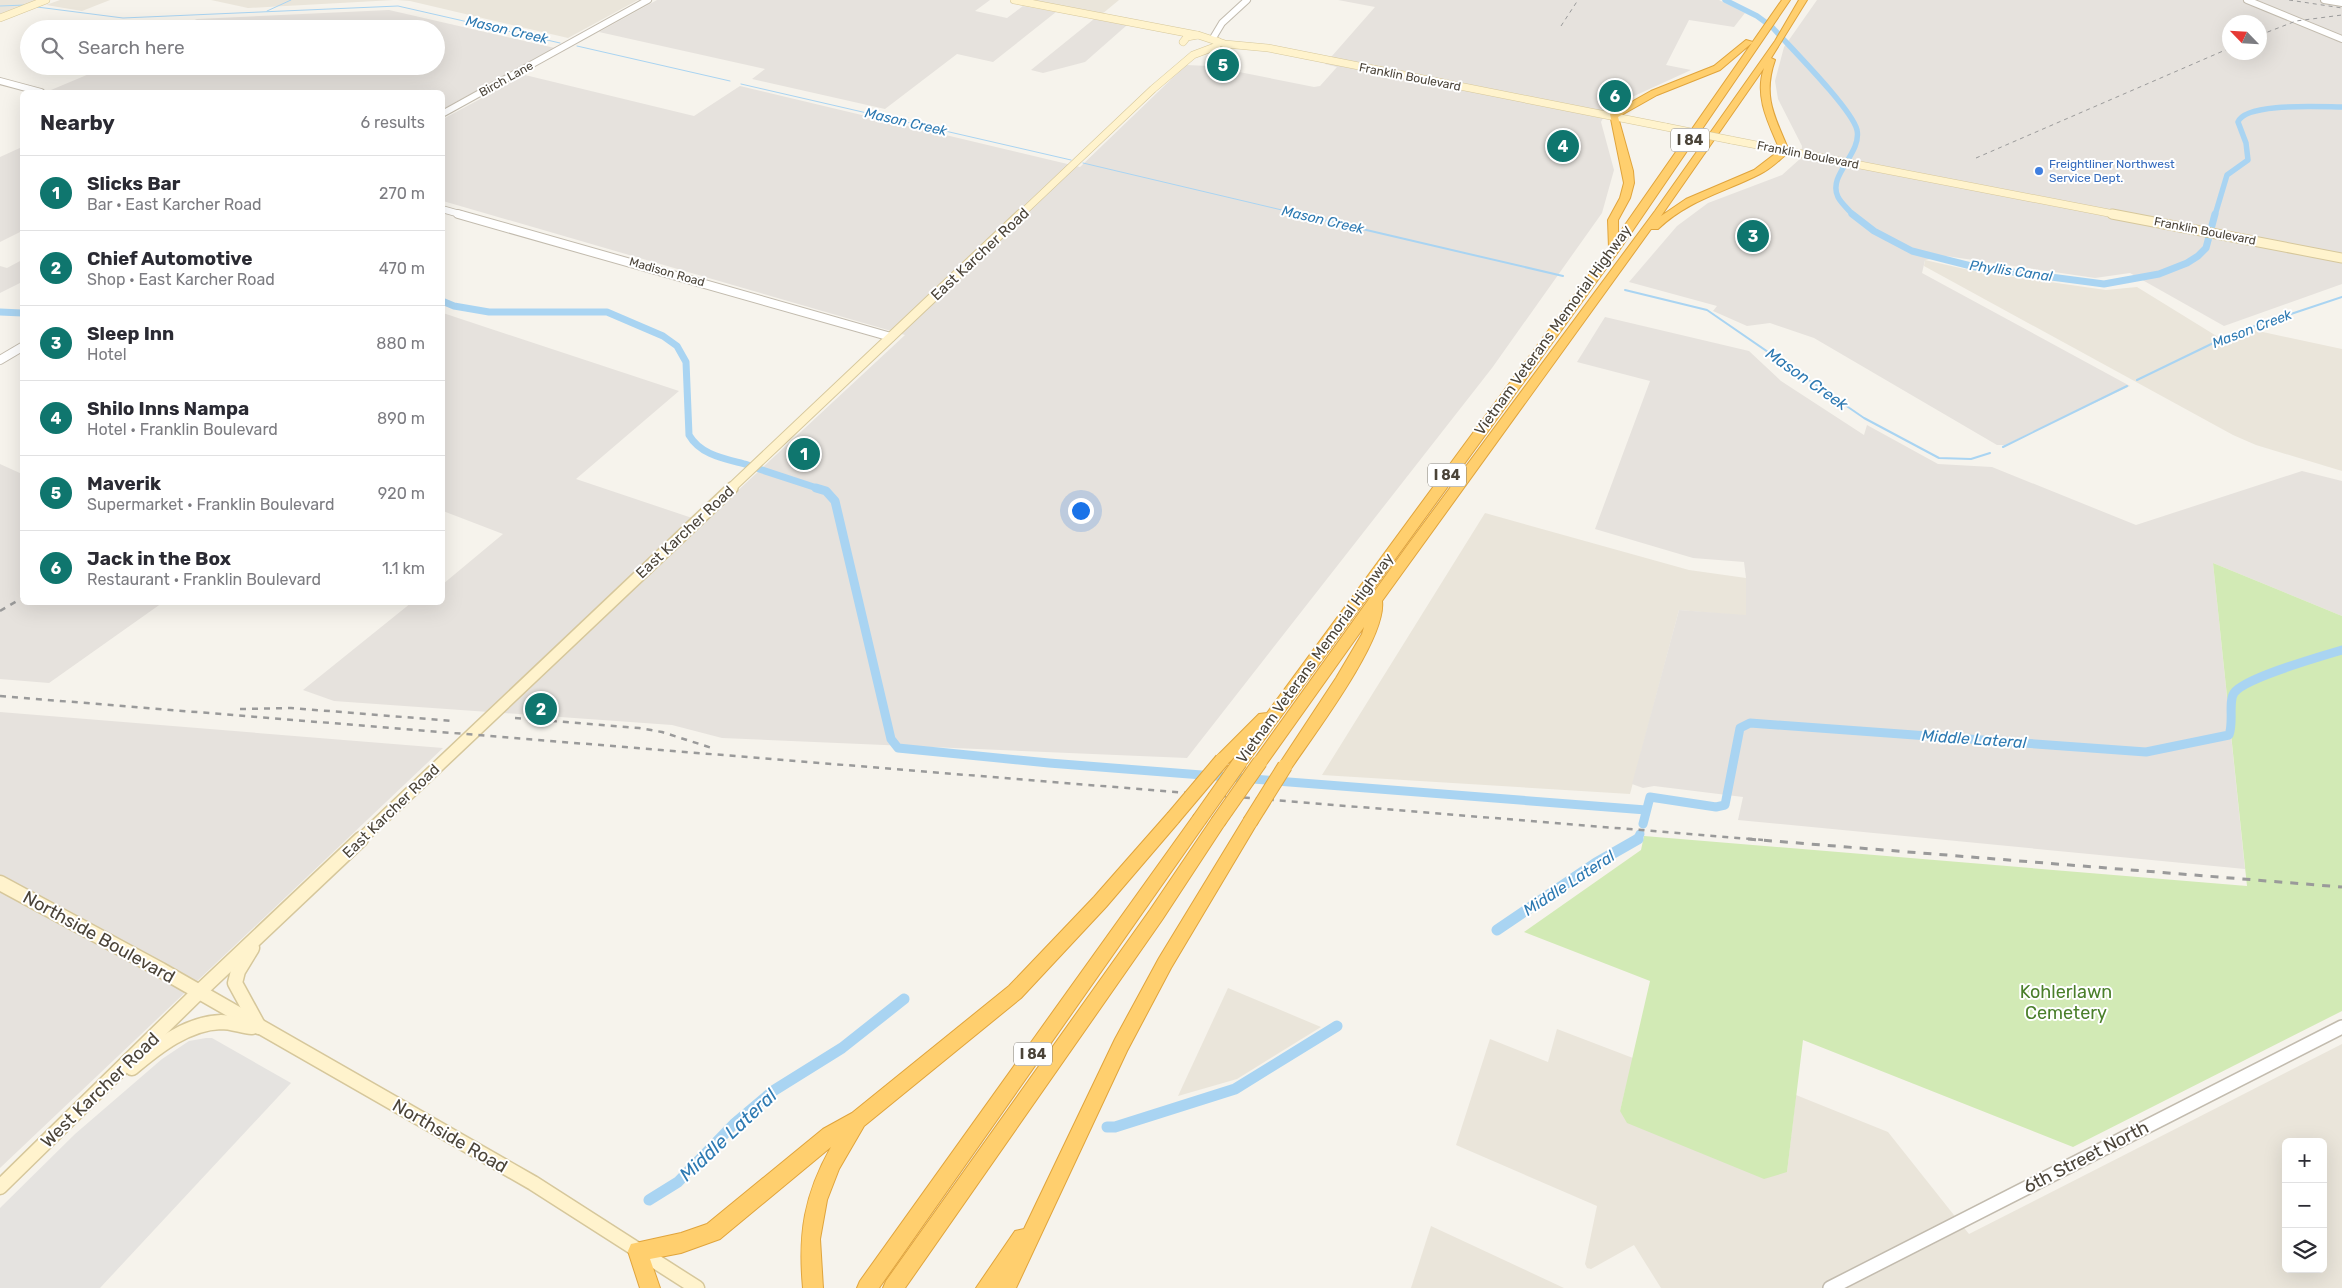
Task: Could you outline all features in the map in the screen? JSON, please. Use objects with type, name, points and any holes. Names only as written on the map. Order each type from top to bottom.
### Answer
[{"type":"highway","name":"I 84","points":[[1764,28],[1786,0]]},
{"type":"highway","name":"Vietnam Veterans Memorial Highway","points":[[893,1288],[1377,597],[1598,295],[1779,41],[1783,31],[1803,0]]},
{"type":"highway","name":"Vietnam Veterans Memorial Highway","points":[[867,1288],[1283,701],[1397,543],[1614,250],[1764,28]]},
{"type":"highway","points":[[1614,250],[1613,220],[1625,198],[1629,182],[1628,170],[1613,116],[1654,93],[1717,68],[1764,28]]},
{"type":"highway","points":[[1598,295],[1663,218],[1710,191],[1760,170],[1785,151],[1763,96],[1769,64],[1779,41]]},
{"type":"highway","points":[[1006,1288],[1121,1045],[1165,963],[1250,822],[1341,682],[1369,634],[1377,597]]},
{"type":"highway","points":[[650,1288],[638,1250],[681,1243],[713,1232],[761,1195],[830,1136],[858,1119],[1015,992],[1100,902],[1234,746],[1283,701]]},
{"type":"highway","points":[[813,1288],[809,1258],[813,1208],[820,1183],[858,1119]]},
{"type":"highway","points":[[986,1288],[1007,1261],[1053,1189]]},
{"type":"main road","points":[[0,18],[46,0]]},
{"type":"main road","name":"Franklin Boulevard","points":[[1014,0],[2342,258]]},
{"type":"main road","name":"Franklin Boulevard","points":[[1121,21],[1171,34],[1184,48],[1192,50],[1274,50]]},
{"type":"main road","points":[[1201,35],[1188,38],[1171,69],[1172,72],[1201,51]]},
{"type":"main road","points":[[1212,49],[1218,44],[1215,40]]},
{"type":"main road","name":"East Karcher Road","points":[[199,992],[1172,72]]},
{"type":"main road","name":"Northside Boulevard","points":[[0,883],[199,992]]},
{"type":"main road","points":[[260,1029],[235,982],[238,971],[261,935]]},
{"type":"main road","name":"Northside Road","points":[[199,992],[260,1029],[533,1183],[698,1288]]},
{"type":"main road","name":"West Karcher Road","points":[[0,1186],[199,992]]},
{"type":"main road","points":[[65,1124],[152,1052],[192,1028],[221,1022],[260,1029]]},
{"type":"street","name":"Birch Lane","points":[[445,112],[648,0]]},
{"type":"street","points":[[1215,40],[1214,34],[1219,26],[1247,0]]},
{"type":"street","points":[[2247,0],[2342,40]]},
{"type":"street","points":[[2324,0],[2342,3]]},
{"type":"street","points":[[1201,35],[1219,26]]},
{"type":"street","points":[[0,80],[35,90]]},
{"type":"street","name":"Madison Road","points":[[445,210],[891,337]]},
{"type":"street","points":[[0,360],[20,348]]},
{"type":"street","name":"6th Street North","points":[[1830,1288],[2342,1027]]},
{"type":"shaded area","points":[[0,0],[39,0],[0,15]]},
{"type":"shaded area","points":[[60,0],[110,0],[82,11],[46,5]]},
{"type":"shaded area","points":[[211,0],[394,0],[248,8]]},
{"type":"shaded area","points":[[397,0],[638,0],[568,38],[410,1]]},
{"type":"shaded area","points":[[657,0],[990,0],[975,11],[1007,18],[1023,6],[1056,12],[993,62],[957,54],[885,109],[752,79],[765,69],[599,32]]},
{"type":"shaded area","points":[[1032,0],[1119,0],[1102,14]]},
{"type":"shaded area","points":[[1338,0],[1719,0],[1745,13],[1734,27],[1689,20],[1666,65],[1691,70],[1608,108],[1601,122],[1614,170],[1602,213],[1492,368],[1187,758],[722,738],[672,725],[334,701],[303,690],[409,605],[445,605],[445,582],[503,534],[445,512],[445,314],[679,391],[576,479],[704,522],[905,335],[445,202],[445,118],[525,75],[694,116],[740,86],[1080,167],[1186,65],[1209,66],[1314,87],[1320,86],[1337,67],[1325,64],[1375,7]]},
{"type":"shaded area","points":[[1817,0],[2342,0],[2342,284],[2224,326],[2130,273],[2095,278],[1946,256],[1925,260],[1922,273],[2130,386],[2005,445],[1997,445],[1814,338],[1770,323],[1747,326],[1713,311],[1717,306],[1629,282],[1677,226],[1708,203],[1782,175],[1801,158],[1802,146],[1778,99],[1775,81],[1784,47]]},
{"type":"shaded area","points":[[389,10],[433,20],[195,20]]},
{"type":"shaded area","points":[[1094,19],[1127,25],[1085,62],[1043,73],[1031,70]]},
{"type":"shaded area","points":[[445,23],[555,48],[445,108],[445,90],[51,90],[87,75],[445,75]]},
{"type":"shaded area","points":[[20,148],[20,232],[0,242],[0,157]]},
{"type":"shaded area","points":[[1925,260],[1978,272],[2106,290],[2137,287],[2223,340],[2249,329],[2342,349],[2342,471],[2256,445],[2233,435],[1924,266]]},
{"type":"shaded area","points":[[20,261],[20,283],[0,293],[0,266],[7,268]]},
{"type":"shaded area","points":[[1605,317],[1749,351],[1781,381],[1864,435],[1867,425],[1938,464],[1992,467],[2136,525],[2302,471],[2342,481],[2342,616],[2213,563],[2245,869],[1738,820],[1743,797],[1654,786],[1643,788],[1632,784],[1679,610],[1746,615],[1746,578],[1744,562],[1693,558],[1595,529],[1650,381],[1577,362]]},
{"type":"shaded area","points":[[0,464],[20,473],[20,605],[159,605],[49,683],[0,679]]},
{"type":"shaded area","points":[[1485,513],[1689,570],[1746,578],[1747,616],[1679,610],[1630,794],[1322,775]]},
{"type":"shaded area","points":[[0,712],[443,748],[0,1168]]},
{"type":"shaded area","points":[[1228,988],[1321,1027],[1237,1079],[1178,1096]]},
{"type":"shaded area","points":[[1557,1029],[1633,1058],[1620,1111],[1787,1172],[1796,1095],[1888,1132],[1969,1234],[2342,1044],[2342,1288],[1661,1288],[1634,1245],[1591,1269],[1587,1268],[1585,1264],[1597,1206],[1456,1145],[1490,1039],[1548,1062]]},
{"type":"shaded area","points":[[212,1038],[291,1083],[100,1288],[0,1288],[0,1208],[75,1134],[162,1059],[189,1041]]},
{"type":"shaded area","points":[[1431,1226],[1564,1288],[1411,1288]]},
{"type":"green space","name":"Kohlerlawn Cemetery","points":[[2213,563],[2342,616],[2342,1011],[2073,1147],[1803,1040],[1787,1172],[1764,1179],[1627,1123],[1620,1111],[1650,981],[1524,932],[1641,850],[1644,836],[2247,886]]},
{"type":"waterway","points":[[267,11],[291,0]]},
{"type":"waterway","name":"Phyllis Canal","points":[[1725,0],[1757,16],[1772,27],[1833,93],[1853,120],[1857,130],[1855,148],[1840,172],[1836,189],[1839,199],[1852,214]]},
{"type":"waterway","name":"Mason Creek","points":[[0,6],[26,5]]},
{"type":"waterway","name":"Mason Creek","points":[[37,7],[123,18],[398,6],[560,43]]},
{"type":"waterway","name":"Mason Creek","points":[[577,46],[730,81]]},
{"type":"waterway","name":"Mason Creek","points":[[741,84],[1071,160]]},
{"type":"waterway","name":"Phyllis Canal","points":[[2215,215],[2227,175],[2248,160],[2246,143],[2238,122],[2244,116],[2254,111],[2269,108],[2302,106],[2342,107]]},
{"type":"waterway","name":"Mason Creek","points":[[1083,163],[1303,215]]},
{"type":"waterway","name":"Mason Creek","points":[[1298,214],[1563,276]]},
{"type":"waterway","name":"Phyllis Canal","points":[[1852,214],[1874,231],[1912,251],[1975,267],[2104,284],[2159,274],[2187,263],[2206,248],[2215,214]]},
{"type":"waterway","name":"Mason Creek","points":[[1625,290],[1707,310],[1864,418],[1939,458],[1971,459],[1990,453]]},
{"type":"waterway","name":"Mason Creek","points":[[2137,380],[2234,333],[2342,297]]},
{"type":"waterway","points":[[445,302],[454,306],[489,312],[607,312],[663,336],[677,346],[686,362],[689,435],[700,448],[707,452],[748,465]]},
{"type":"waterway","points":[[0,312],[20,313]]},
{"type":"waterway","name":"Mason Creek","points":[[2003,447],[2127,386]]},
{"type":"waterway","points":[[759,469],[820,489]]},
{"type":"waterway","points":[[816,488],[826,491],[835,501],[891,739],[898,748],[1049,763],[1646,810]]},
{"type":"waterway","name":"Middle Lateral","points":[[1643,824],[1650,797],[1716,807],[1725,805],[1740,728],[1750,723],[2146,752],[2229,735],[2232,697],[2241,687],[2267,674],[2342,650]]},
{"type":"waterway","name":"Middle Lateral","points":[[1637,839],[1640,834]]},
{"type":"waterway","name":"Middle Lateral","points":[[1497,930],[1596,863],[1637,839]]},
{"type":"waterway","name":"Middle Lateral","points":[[649,1200],[678,1182],[734,1124],[773,1091],[842,1048],[904,999]]},
{"type":"waterway","name":"Middle Lateral","points":[[1107,1127],[1115,1127],[1235,1089],[1337,1026]]},
{"type":"railway","points":[[1561,26],[1578,0]]},
{"type":"railway","points":[[2289,0],[2342,8]]},
{"type":"railway","points":[[2267,32],[2296,21],[2342,15]]},
{"type":"railway","points":[[1976,158],[2222,51]]},
{"type":"railway","points":[[0,611],[20,599]]},
{"type":"railway","points":[[0,696],[1763,840]]},
{"type":"railway","points":[[240,709],[291,708],[453,721]]},
{"type":"railway","points":[[515,718],[639,728],[662,732],[715,749]]},
{"type":"railway","points":[[1748,839],[2342,887]]},
{"type":"place","name":"Maverik","points":[[1223,65]]},
{"type":"place","name":"Jack in the Box","points":[[1615,96]]},
{"type":"place","name":"Shilo Inns Nampa","points":[[1563,146]]},
{"type":"place","name":"Freightliner Northwest Service Dept.","points":[[2039,171]]},
{"type":"place","name":"Sleep Inn","points":[[1753,236]]},
{"type":"place","name":"Slicks Bar","points":[[804,454]]},
{"type":"place","name":"Chief Automotive","points":[[541,709]]}]
